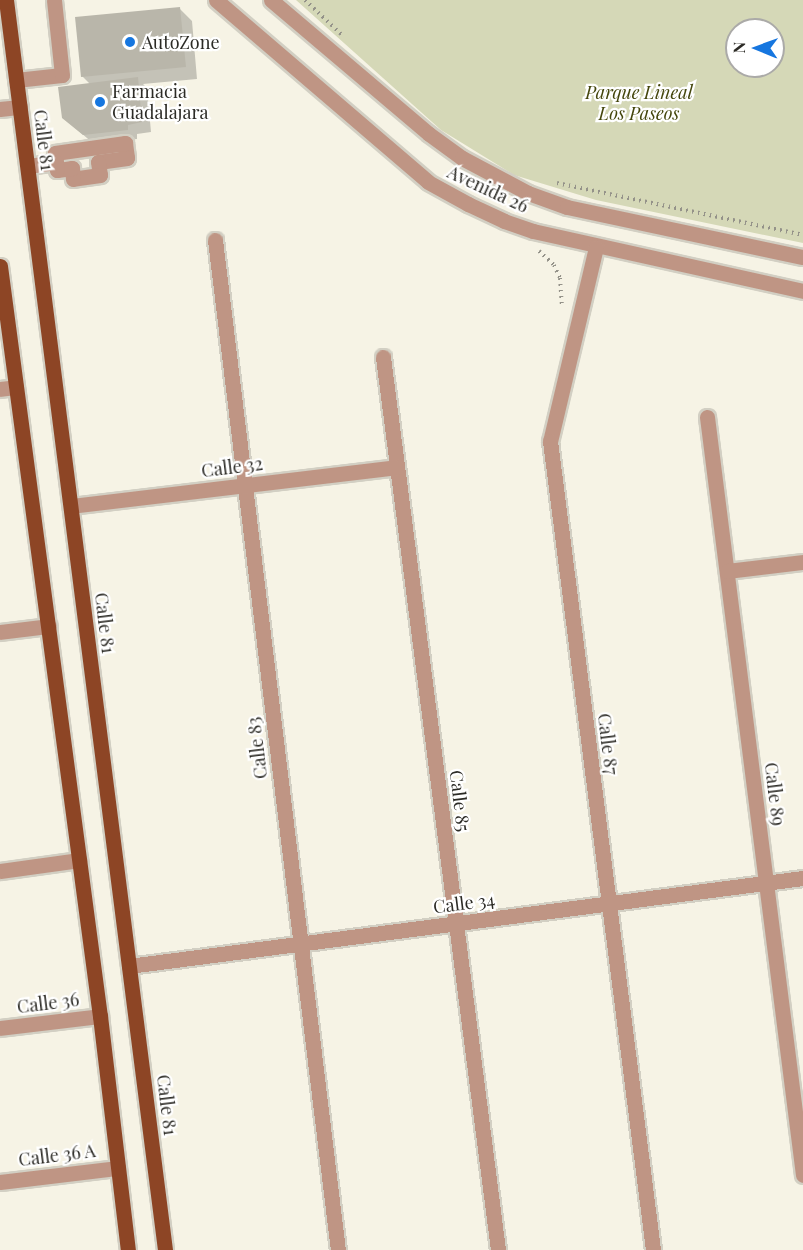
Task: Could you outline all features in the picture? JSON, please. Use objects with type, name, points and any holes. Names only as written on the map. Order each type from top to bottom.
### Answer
[{"type":"main road","name":"Calle 81","points":[[6,0],[165,1250]]},
{"type":"main road","points":[[0,266],[100,1016],[128,1250]]},
{"type":"street","points":[[16,80],[62,75],[54,0]]},
{"type":"street","name":"Avenida 26","points":[[216,0],[428,182],[504,221],[596,247],[803,291]]},
{"type":"street","name":"Avenida 26","points":[[271,0],[429,134],[462,158],[528,194],[567,207],[803,257]]},
{"type":"street","points":[[0,109],[20,107]]},
{"type":"street","points":[[125,143],[127,158],[98,162],[100,175],[73,179],[72,168],[57,170],[56,162],[55,153],[125,143]]},
{"type":"street","points":[[28,166],[56,162]]},
{"type":"street","name":"Calle 83","points":[[215,240],[338,1250]]},
{"type":"street","name":"Calle 87","points":[[596,247],[550,441],[653,1250]]},
{"type":"street","name":"Calle 85","points":[[383,357],[498,1250]]},
{"type":"street","points":[[0,389],[16,387]]},
{"type":"street","name":"Calle 89","points":[[707,417],[803,1175]]},
{"type":"street","name":"Calle 32","points":[[71,506],[398,468]]},
{"type":"street","points":[[727,571],[803,562]]},
{"type":"street","points":[[0,632],[49,626]]},
{"type":"street","points":[[0,871],[79,860]]},
{"type":"street","name":"Calle 34","points":[[129,966],[803,878]]},
{"type":"street","name":"Calle 36","points":[[0,1028],[100,1016]]},
{"type":"street","name":"Calle 36 A","points":[[0,1182],[118,1168]]},
{"type":"path","points":[[305,0],[346,39]]},
{"type":"path","points":[[555,183],[803,235]]},
{"type":"green space","name":"Parque Lineal Los Paseos","points":[[296,0],[803,0],[803,243],[596,200],[514,175],[441,130]]},
{"type":"building","name":"AutoZone","points":[[180,7],[186,67],[81,77],[75,17]]},
{"type":"building","name":"Farmacia Guadalajara","points":[[138,77],[142,122],[128,125],[128,130],[83,135],[62,118],[58,87]]},
{"type":"place","name":"AutoZone","points":[[130,42]]},
{"type":"place","name":"Farmacia Guadalajara","points":[[100,102]]}]
